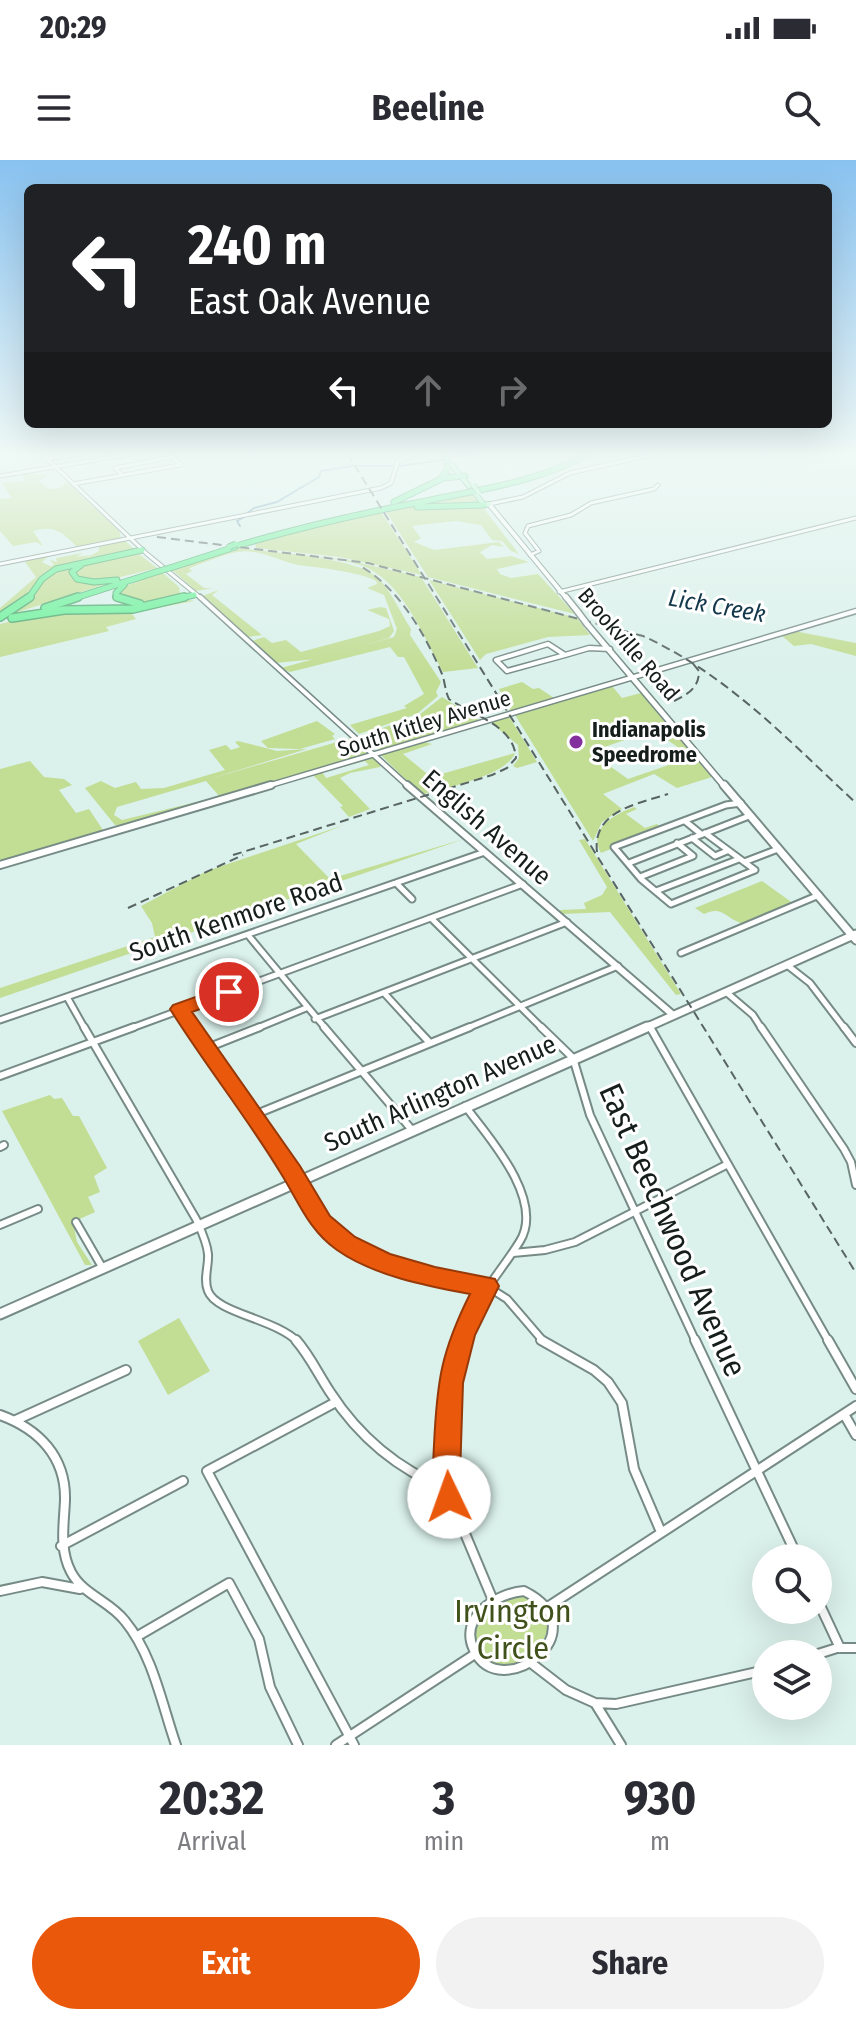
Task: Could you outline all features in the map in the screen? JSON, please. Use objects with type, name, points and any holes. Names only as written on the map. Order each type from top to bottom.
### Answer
[{"type":"highway","points":[[131,552],[85,563],[74,569],[72,575],[82,581],[100,582],[172,568],[302,527]]},
{"type":"highway","points":[[0,619],[25,603],[43,578],[55,570],[142,550]]},
{"type":"highway","points":[[153,571],[121,587],[116,593],[117,598],[137,604],[197,597]]},
{"type":"highway","points":[[12,618],[153,571]]},
{"type":"highway","points":[[0,619],[153,571]]},
{"type":"highway","points":[[175,598],[182,592],[183,586]]},
{"type":"highway","points":[[0,619],[64,610],[133,609],[197,597]]},
{"type":"main road","name":"Brookville Road","points":[[504,527],[855,936]]},
{"type":"main road","name":"South Arlington Avenue","points":[[0,1314],[648,1024],[855,936]]},
{"type":"street","points":[[118,527],[142,550],[153,571]]},
{"type":"street","points":[[0,564],[186,527]]},
{"type":"street","points":[[528,527],[525,533],[539,551],[529,556]]},
{"type":"street","points":[[559,592],[820,527]]},
{"type":"street","name":"English Avenue","points":[[172,568],[183,586],[672,1014]]},
{"type":"street","name":"South Kitley Avenue","points":[[0,865],[856,611]]},
{"type":"street","points":[[566,655],[548,644],[496,659],[505,671],[566,655],[590,648],[610,649]]},
{"type":"street","points":[[678,909],[640,877],[614,847],[741,803]]},
{"type":"street","points":[[629,863],[750,815]]},
{"type":"street","points":[[671,904],[755,870],[684,821]]},
{"type":"street","points":[[691,838],[715,856],[728,851]]},
{"type":"street","points":[[640,877],[693,856],[677,843]]},
{"type":"street","points":[[656,891],[779,849]]},
{"type":"street","name":"South Kenmore Road","points":[[0,1020],[485,852]]},
{"type":"street","points":[[396,883],[412,899]]},
{"type":"street","points":[[0,1076],[523,884]]},
{"type":"street","points":[[681,953],[819,895]]},
{"type":"street","name":"East Beechwood Avenue","points":[[431,918],[573,1058],[590,1115],[791,1544]]},
{"type":"street","points":[[315,1019],[567,922]]},
{"type":"street","points":[[247,935],[412,1130]]},
{"type":"street","points":[[787,965],[813,987],[856,1043]]},
{"type":"street","points":[[254,1115],[618,966]]},
{"type":"street","points":[[726,992],[753,1015],[852,1156],[856,1185]]},
{"type":"street","points":[[385,993],[430,1043]]},
{"type":"street","points":[[67,997],[199,1225],[207,1249],[206,1285],[210,1296],[221,1307],[262,1318],[291,1335],[336,1402],[377,1450],[405,1470],[447,1489]]},
{"type":"street","points":[[207,1048],[306,1008]]},
{"type":"street","points":[[180,1009],[254,1115],[322,1223],[351,1247],[413,1272],[487,1286],[507,1299],[538,1338],[594,1370],[616,1392],[627,1420],[634,1469],[661,1532]]},
{"type":"street","points":[[648,1024],[856,1389]]},
{"type":"street","points":[[465,1106],[504,1156],[526,1207],[523,1236],[487,1286],[462,1334],[448,1397],[447,1489],[455,1516],[492,1598]]},
{"type":"street","points":[[512,1253],[570,1244],[728,1164]]},
{"type":"street","points":[[0,1225],[38,1209]]},
{"type":"street","points":[[76,1222],[102,1268]]},
{"type":"street","points":[[15,1420],[126,1370]]},
{"type":"street","points":[[336,1402],[207,1471],[352,1741]]},
{"type":"street","points":[[549,1606],[856,1406]]},
{"type":"street","points":[[844,1414],[856,1435]]},
{"type":"street","points":[[0,1415],[15,1420],[43,1438],[59,1464],[65,1496],[61,1546],[80,1589]]},
{"type":"street","points":[[61,1546],[183,1481]]},
{"type":"street","points":[[0,1591],[42,1582],[80,1589],[115,1610],[136,1637],[176,1745]]},
{"type":"street","points":[[136,1637],[229,1583],[259,1639],[270,1687],[298,1745]]},
{"type":"street","points":[[524,1591],[549,1606],[553,1621],[550,1640],[543,1653],[531,1663],[515,1670],[497,1669],[482,1662],[475,1654],[471,1639],[473,1624],[480,1610],[492,1598],[506,1592],[524,1591]]},
{"type":"street","points":[[829,1624],[840,1648]]},
{"type":"street","points":[[832,1650],[856,1648]]},
{"type":"street","points":[[336,1745],[352,1741],[475,1654]]},
{"type":"street","points":[[531,1663],[559,1686],[595,1703],[630,1701],[752,1673]]},
{"type":"street","points":[[595,1703],[621,1745]]},
{"type":"green space","points":[[0,527],[115,527],[121,538],[77,547],[62,534],[47,529],[33,531],[43,546],[36,542],[13,546]]},
{"type":"green space","points":[[318,527],[391,527],[422,575],[340,557],[256,548],[255,542]]},
{"type":"green space","points":[[396,527],[413,527],[421,538],[414,542],[434,550],[499,542],[504,547],[492,545],[480,552],[487,559],[511,556],[529,562],[497,569],[500,574],[511,578],[538,574],[575,614],[428,577]]},
{"type":"green space","points":[[482,527],[498,527],[519,554],[511,551],[502,541],[492,540]]},
{"type":"green space","points":[[125,541],[134,549],[70,564],[104,558],[76,566],[71,576],[83,582],[113,582],[2,617],[31,599],[44,579],[11,610],[0,616],[0,608],[36,577],[25,562],[27,560],[49,556],[42,562],[50,566],[54,565],[50,560],[57,562],[56,558],[83,553],[76,557],[90,555],[86,558],[99,551],[99,545]]},
{"type":"green space","points":[[236,548],[331,560],[366,570],[377,577],[441,682],[436,692],[438,696],[417,714],[359,734],[350,725],[407,708],[404,706],[424,694],[404,657],[398,657],[390,647],[290,672],[281,668],[394,637],[397,629],[384,595],[367,588],[377,584],[376,581],[353,573],[296,565],[246,551],[189,568],[192,571],[186,574],[204,588],[213,588],[196,591],[171,569]]},
{"type":"green space","points":[[291,553],[347,560],[421,577],[478,668],[443,672],[410,610],[375,572],[335,559]]},
{"type":"green space","points":[[139,554],[157,568],[95,581],[76,577],[74,572],[83,565]]},
{"type":"green space","points":[[162,572],[179,587],[180,593],[176,596],[138,603],[118,594],[126,586]]},
{"type":"green space","points":[[429,580],[577,618],[590,635],[548,637],[486,654],[480,660]]},
{"type":"green space","points":[[219,590],[212,595],[262,635],[248,637],[202,596]]},
{"type":"green space","points":[[185,599],[194,601],[131,613],[136,619],[106,627],[109,631],[0,657],[0,624],[48,612],[112,611]]},
{"type":"green space","points":[[386,608],[394,631],[389,638],[316,659],[275,663],[252,641],[264,637],[272,643],[286,640],[301,652],[390,626],[389,619],[367,610]]},
{"type":"green space","points":[[794,631],[856,643],[856,656],[811,644],[794,646],[782,636]]},
{"type":"green space","points":[[522,682],[554,698],[511,711],[499,689]]},
{"type":"green space","name":"Indianapolis Speedrome","points":[[612,686],[622,698],[641,693],[688,748],[682,750],[666,739],[676,735],[665,726],[590,752],[628,779],[695,756],[712,777],[677,788],[654,774],[603,794],[622,809],[602,822],[593,841],[515,715]]},
{"type":"green space","points":[[442,697],[479,720],[380,750],[360,736],[419,715]]},
{"type":"green space","points":[[508,715],[537,762],[517,768],[513,766],[519,758],[518,745],[489,721]]},
{"type":"green space","points":[[317,721],[335,734],[332,736],[335,739],[300,749],[268,748],[261,741]]},
{"type":"green space","points":[[351,738],[366,751],[365,754],[220,797],[206,781],[117,807],[114,815],[122,820],[213,798],[126,825],[115,825],[85,788],[101,781],[115,788],[136,782],[141,789],[164,788],[225,770],[209,750],[226,745],[231,750],[240,747],[235,742],[238,741],[277,751],[307,749],[206,780]]},
{"type":"green space","points":[[424,742],[432,744],[403,754],[431,777],[515,753],[499,769],[487,775],[421,795],[381,755]]},
{"type":"green space","points":[[374,758],[382,764],[340,778],[370,809],[349,817],[340,807],[343,806],[312,774],[322,772],[326,778],[369,765],[365,761],[326,771]]},
{"type":"green space","points":[[30,761],[44,777],[64,779],[72,785],[59,790],[76,813],[89,809],[103,830],[0,863],[0,769]]},
{"type":"green space","points":[[634,807],[637,809],[626,814],[645,828],[657,824],[662,828],[601,853],[598,844],[600,830],[612,818]]},
{"type":"green space","points":[[344,825],[296,844],[330,879],[464,839],[277,903],[273,901],[254,911],[0,998],[0,988],[155,937],[152,923],[141,906],[207,871]]},
{"type":"green space","points":[[585,839],[681,994],[676,995],[610,912],[562,914],[560,910],[586,909],[584,903],[602,895],[607,887],[579,840]]},
{"type":"green space","points":[[762,881],[794,904],[746,924],[721,912],[704,914],[695,908]]},
{"type":"green space","points":[[50,1095],[54,1099],[62,1098],[73,1116],[79,1116],[107,1168],[94,1176],[100,1192],[88,1197],[95,1212],[73,1222],[77,1242],[92,1265],[85,1265],[2,1111]]},
{"type":"green space","points":[[179,1318],[210,1371],[168,1395],[138,1341]]},
{"type":"green space","name":"Irvington Circle","points":[[522,1595],[532,1597],[550,1617],[548,1629],[535,1652],[526,1660],[504,1667],[492,1664],[476,1647],[479,1623],[497,1603]]},
{"type":"railway","points":[[393,527],[425,578]]},
{"type":"railway","points":[[157,537],[368,563],[425,578]]},
{"type":"railway","points":[[233,855],[492,775],[507,768],[516,758],[508,737],[500,729],[449,699],[442,674],[410,614],[388,588],[362,567]]},
{"type":"railway","points":[[425,578],[643,636],[693,664]]},
{"type":"railway","points":[[425,578],[856,1273]]},
{"type":"railway","points":[[674,701],[695,686],[699,671],[693,664]]},
{"type":"railway","points":[[693,664],[782,733],[856,803]]},
{"type":"railway","points":[[597,852],[597,838],[609,818],[631,806],[668,794]]},
{"type":"railway","points":[[128,908],[243,855]]},
{"type":"place","name":"Indianapolis Speedrome","points":[[576,742]]},
{"type":"route","points":[[229,992],[180,1009],[292,1172],[298,1187],[322,1223],[346,1244],[385,1262],[413,1272],[487,1286],[462,1334],[455,1355],[448,1397],[446,1476],[449,1497]]},
{"type":"water label","name":"Lick Creek","points":[[717,606]]}]
